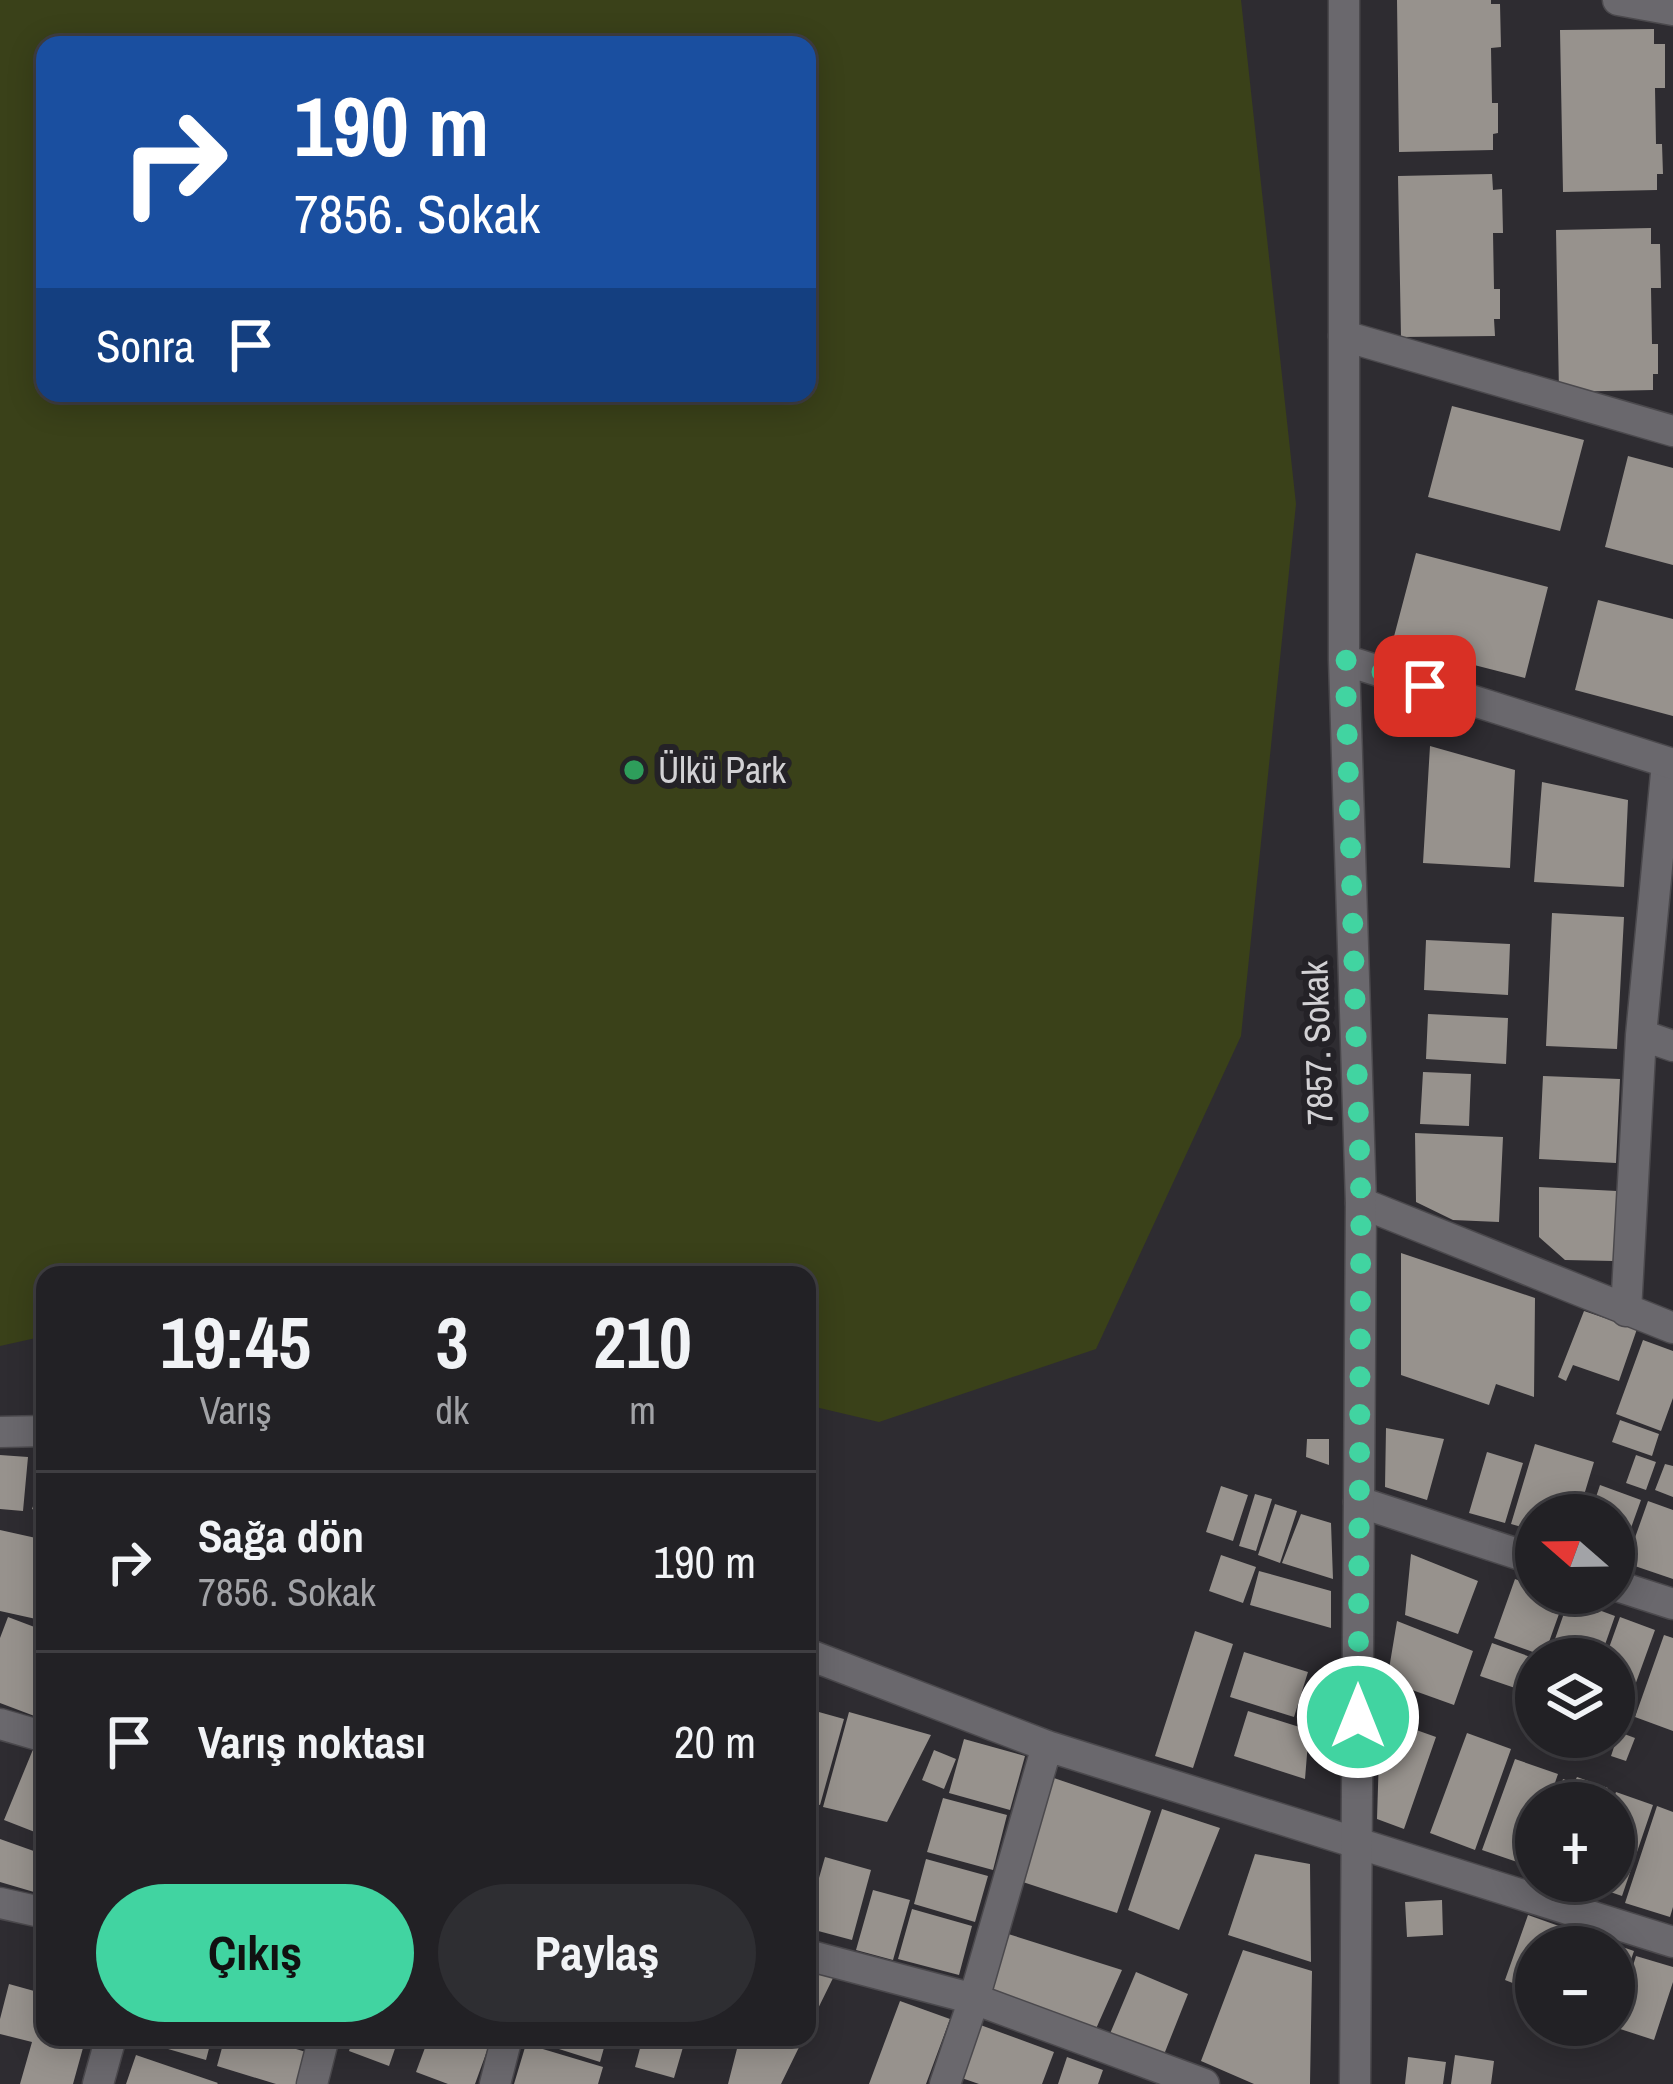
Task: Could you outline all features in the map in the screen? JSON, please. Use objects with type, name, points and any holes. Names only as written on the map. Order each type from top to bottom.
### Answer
[{"type":"street","name":"7857. Sokak","points":[[1345,0],[1345,660],[1361,1203],[1355,2084]]},
{"type":"street","points":[[1618,0],[1673,10]]},
{"type":"street","points":[[1345,337],[1673,431]]},
{"type":"street","points":[[1345,660],[1670,764],[1641,1035],[1626,1311]]},
{"type":"street","points":[[1641,1035],[1673,1046]]},
{"type":"street","points":[[1361,1203],[1673,1328]]},
{"type":"street","points":[[0,1432],[36,1431]]},
{"type":"street","points":[[1359,1502],[1515,1553]]},
{"type":"street","points":[[1635,1592],[1673,1604]]},
{"type":"street","points":[[816,1657],[1047,1746],[1673,1942]]},
{"type":"street","points":[[0,1724],[36,1735]]},
{"type":"street","points":[[945,2084],[1047,1746]]},
{"type":"street","points":[[0,1903],[36,1911]]},
{"type":"street","points":[[816,1956],[974,1999],[1204,2084]]},
{"type":"street","points":[[98,2084],[109,2046]]},
{"type":"street","points":[[312,2084],[323,2046]]},
{"type":"street","points":[[495,2084],[505,2046]]},
{"type":"green space","name":"Ülkü Park","points":[[0,0],[1241,0],[1296,504],[1241,1036],[1096,1349],[879,1422],[816,1407],[816,1266],[36,1266],[36,1338],[0,1346]]},
{"type":"building","points":[[1397,0],[1491,0],[1491,4],[1500,4],[1501,47],[1491,48],[1492,103],[1498,103],[1493,150],[1399,152]]},
{"type":"building","points":[[1654,29],[1654,44],[1665,44],[1665,88],[1655,88],[1656,144],[1662,144],[1663,174],[1657,174],[1657,190],[1563,192],[1560,30]]},
{"type":"building","points":[[1492,174],[1493,190],[1502,189],[1503,233],[1493,233],[1494,289],[1500,289],[1495,336],[1401,337],[1398,176]]},
{"type":"building","points":[[1651,228],[1651,244],[1660,244],[1661,288],[1651,288],[1652,344],[1658,344],[1653,390],[1559,392],[1556,230]]},
{"type":"building","points":[[1452,406],[1584,440],[1560,531],[1428,497]]},
{"type":"building","points":[[1628,456],[1673,468],[1673,565],[1605,547]]},
{"type":"building","points":[[1416,553],[1548,587],[1525,678],[1392,644]]},
{"type":"building","points":[[1598,600],[1673,619],[1673,716],[1575,690]]},
{"type":"building","points":[[1430,746],[1515,770],[1510,868],[1423,863]]},
{"type":"building","points":[[1542,782],[1628,800],[1624,887],[1534,882]]},
{"type":"building","points":[[1552,913],[1624,917],[1617,1049],[1546,1046]]},
{"type":"building","points":[[1426,940],[1510,944],[1508,995],[1424,990]]},
{"type":"building","points":[[1428,1014],[1508,1018],[1506,1064],[1426,1059]]},
{"type":"building","points":[[1423,1072],[1471,1074],[1469,1126],[1420,1124]]},
{"type":"building","points":[[1543,1076],[1620,1079],[1616,1163],[1539,1159]]},
{"type":"building","points":[[1415,1133],[1503,1137],[1499,1222],[1453,1220],[1416,1202]]},
{"type":"building","points":[[1539,1187],[1617,1191],[1613,1261],[1565,1260],[1539,1237]]},
{"type":"building","points":[[1401,1253],[1535,1298],[1534,1397],[1496,1384],[1489,1405],[1401,1375]]},
{"type":"building","points":[[1584,1311],[1637,1329],[1619,1381],[1573,1365],[1566,1381],[1558,1377]]},
{"type":"building","points":[[1643,1340],[1673,1351],[1673,1398],[1661,1431],[1616,1414]]},
{"type":"building","points":[[1620,1420],[1659,1434],[1652,1456],[1612,1442]]},
{"type":"building","points":[[1386,1428],[1444,1439],[1427,1500],[1385,1487]]},
{"type":"building","points":[[1307,1439],[1329,1439],[1329,1465],[1306,1457]]},
{"type":"building","points":[[1535,1444],[1594,1462],[1584,1494],[1520,1494]]},
{"type":"building","points":[[1487,1452],[1523,1463],[1505,1523],[1469,1513]]},
{"type":"building","points":[[0,1455],[28,1457],[23,1511],[0,1509]]},
{"type":"building","points":[[1636,1455],[1656,1462],[1646,1490],[1626,1483]]},
{"type":"building","points":[[1665,1464],[1673,1466],[1673,1497],[1655,1490]]},
{"type":"building","points":[[1600,1485],[1625,1494],[1597,1494]]},
{"type":"building","points":[[1221,1486],[1248,1495],[1233,1541],[1206,1532]]},
{"type":"building","points":[[1255,1494],[1272,1499],[1256,1551],[1239,1546]]},
{"type":"building","points":[[1648,1501],[1673,1510],[1673,1579],[1635,1566],[1635,1538]]},
{"type":"building","points":[[1275,1504],[1297,1511],[1280,1563],[1258,1555]]},
{"type":"building","points":[[1301,1514],[1331,1523],[1333,1579],[1282,1563]]},
{"type":"building","points":[[0,1530],[36,1538],[36,1619],[0,1611]]},
{"type":"building","points":[[1411,1554],[1478,1581],[1458,1634],[1405,1615]]},
{"type":"building","points":[[1221,1555],[1256,1567],[1243,1603],[1209,1591]]},
{"type":"building","points":[[1259,1571],[1331,1591],[1331,1628],[1250,1605]]},
{"type":"building","points":[[1515,1579],[1515,1614],[1559,1614],[1550,1638],[1515,1638],[1515,1646],[1494,1638]]},
{"type":"building","points":[[1564,1614],[1615,1616],[1607,1638],[1555,1638]]},
{"type":"building","points":[[8,1617],[36,1628],[36,1717],[0,1703],[0,1638]]},
{"type":"building","points":[[1620,1617],[1655,1630],[1635,1685],[1635,1638],[1612,1638]]},
{"type":"building","points":[[1397,1621],[1473,1651],[1454,1705],[1387,1681]]},
{"type":"building","points":[[1195,1631],[1233,1644],[1193,1768],[1155,1756]]},
{"type":"building","points":[[1664,1635],[1673,1638],[1673,1731],[1635,1717]]},
{"type":"building","points":[[1492,1643],[1515,1651],[1515,1688],[1480,1676]]},
{"type":"building","points":[[1244,1652],[1308,1672],[1294,1717],[1230,1697]]},
{"type":"building","points":[[816,1711],[844,1719],[820,1805],[816,1804]]},
{"type":"building","points":[[1248,1711],[1309,1730],[1305,1779],[1234,1756]]},
{"type":"building","points":[[849,1712],[931,1735],[887,1822],[823,1807]]},
{"type":"building","points":[[1391,1721],[1436,1737],[1404,1829],[1377,1819],[1379,1755]]},
{"type":"building","points":[[1467,1733],[1511,1749],[1475,1850],[1430,1833]]},
{"type":"building","points":[[964,1739],[1025,1756],[1010,1810],[949,1793]]},
{"type":"building","points":[[34,1747],[36,1748],[36,1832],[4,1820]]},
{"type":"building","points":[[934,1750],[956,1759],[944,1789],[922,1780]]},
{"type":"building","points":[[1515,1759],[1558,1774],[1555,1782],[1515,1782],[1515,1861],[1482,1850]]},
{"type":"building","points":[[1048,1776],[1151,1811],[1117,1913],[1014,1879]]},
{"type":"building","points":[[943,1798],[1007,1815],[993,1870],[927,1852]]},
{"type":"building","points":[[1635,1799],[1653,1805],[1635,1858]]},
{"type":"building","points":[[1657,1806],[1673,1812],[1670,1917],[1625,1903],[1635,1902],[1635,1873]]},
{"type":"building","points":[[1162,1809],[1220,1828],[1179,1930],[1128,1910]]},
{"type":"building","points":[[0,1839],[36,1852],[34,1892],[0,1882]]},
{"type":"building","points":[[1255,1854],[1310,1864],[1311,1962],[1228,1935]]},
{"type":"building","points":[[825,1857],[871,1870],[852,1940],[816,1930]]},
{"type":"building","points":[[926,1859],[988,1876],[975,1922],[914,1904]]},
{"type":"building","points":[[873,1890],[910,1900],[893,1960],[856,1950]]},
{"type":"building","points":[[1442,1900],[1443,1935],[1407,1937],[1405,1902]]},
{"type":"building","points":[[912,1909],[972,1926],[959,1975],[898,1959]]},
{"type":"building","points":[[1528,1915],[1559,1926],[1524,1926]]},
{"type":"building","points":[[1005,1933],[1122,1970],[1095,2031],[984,1992]]},
{"type":"building","points":[[1243,1950],[1312,1971],[1310,2084],[1254,2084],[1201,2061]]},
{"type":"building","points":[[1515,1952],[1515,1984],[1505,1980]]},
{"type":"building","points":[[1635,1959],[1673,1967],[1673,1982],[1654,2040],[1635,2034]]},
{"type":"building","points":[[816,1972],[834,1976],[816,2013]]},
{"type":"building","points":[[1136,1972],[1188,1994],[1163,2057],[1109,2036]]},
{"type":"building","points":[[9,1984],[36,1992],[36,2046],[84,2046],[73,2084],[20,2084],[32,2042],[0,2034]]},
{"type":"building","points":[[900,2001],[950,2019],[926,2084],[869,2084]]},
{"type":"building","points":[[975,2023],[1054,2052],[1042,2084],[979,2084],[956,2076]]},
{"type":"building","points":[[158,2046],[210,2046],[206,2060]]},
{"type":"building","points":[[223,2046],[286,2046],[306,2052],[297,2084],[276,2084],[217,2066]]},
{"type":"building","points":[[351,2046],[396,2046],[389,2066],[349,2051]]},
{"type":"building","points":[[426,2046],[489,2046],[475,2084],[448,2084],[416,2072]]},
{"type":"building","points":[[525,2046],[603,2067],[598,2084],[514,2084]]},
{"type":"building","points":[[549,2046],[604,2046],[600,2062]]},
{"type":"building","points":[[641,2046],[683,2046],[674,2078],[635,2067]]},
{"type":"building","points":[[738,2046],[800,2046],[781,2084],[728,2084]]},
{"type":"building","points":[[136,2055],[218,2083],[126,2084]]},
{"type":"building","points":[[1455,2055],[1494,2061],[1491,2084],[1451,2084]]},
{"type":"building","points":[[1067,2057],[1103,2070],[1098,2084],[1058,2084]]},
{"type":"building","points":[[1408,2057],[1446,2062],[1443,2084],[1405,2084]]},
{"type":"place","name":"Ülkü Park","points":[[634,770]]},
{"type":"route","points":[[1358,1717],[1361,1203],[1345,660],[1425,686]]}]
